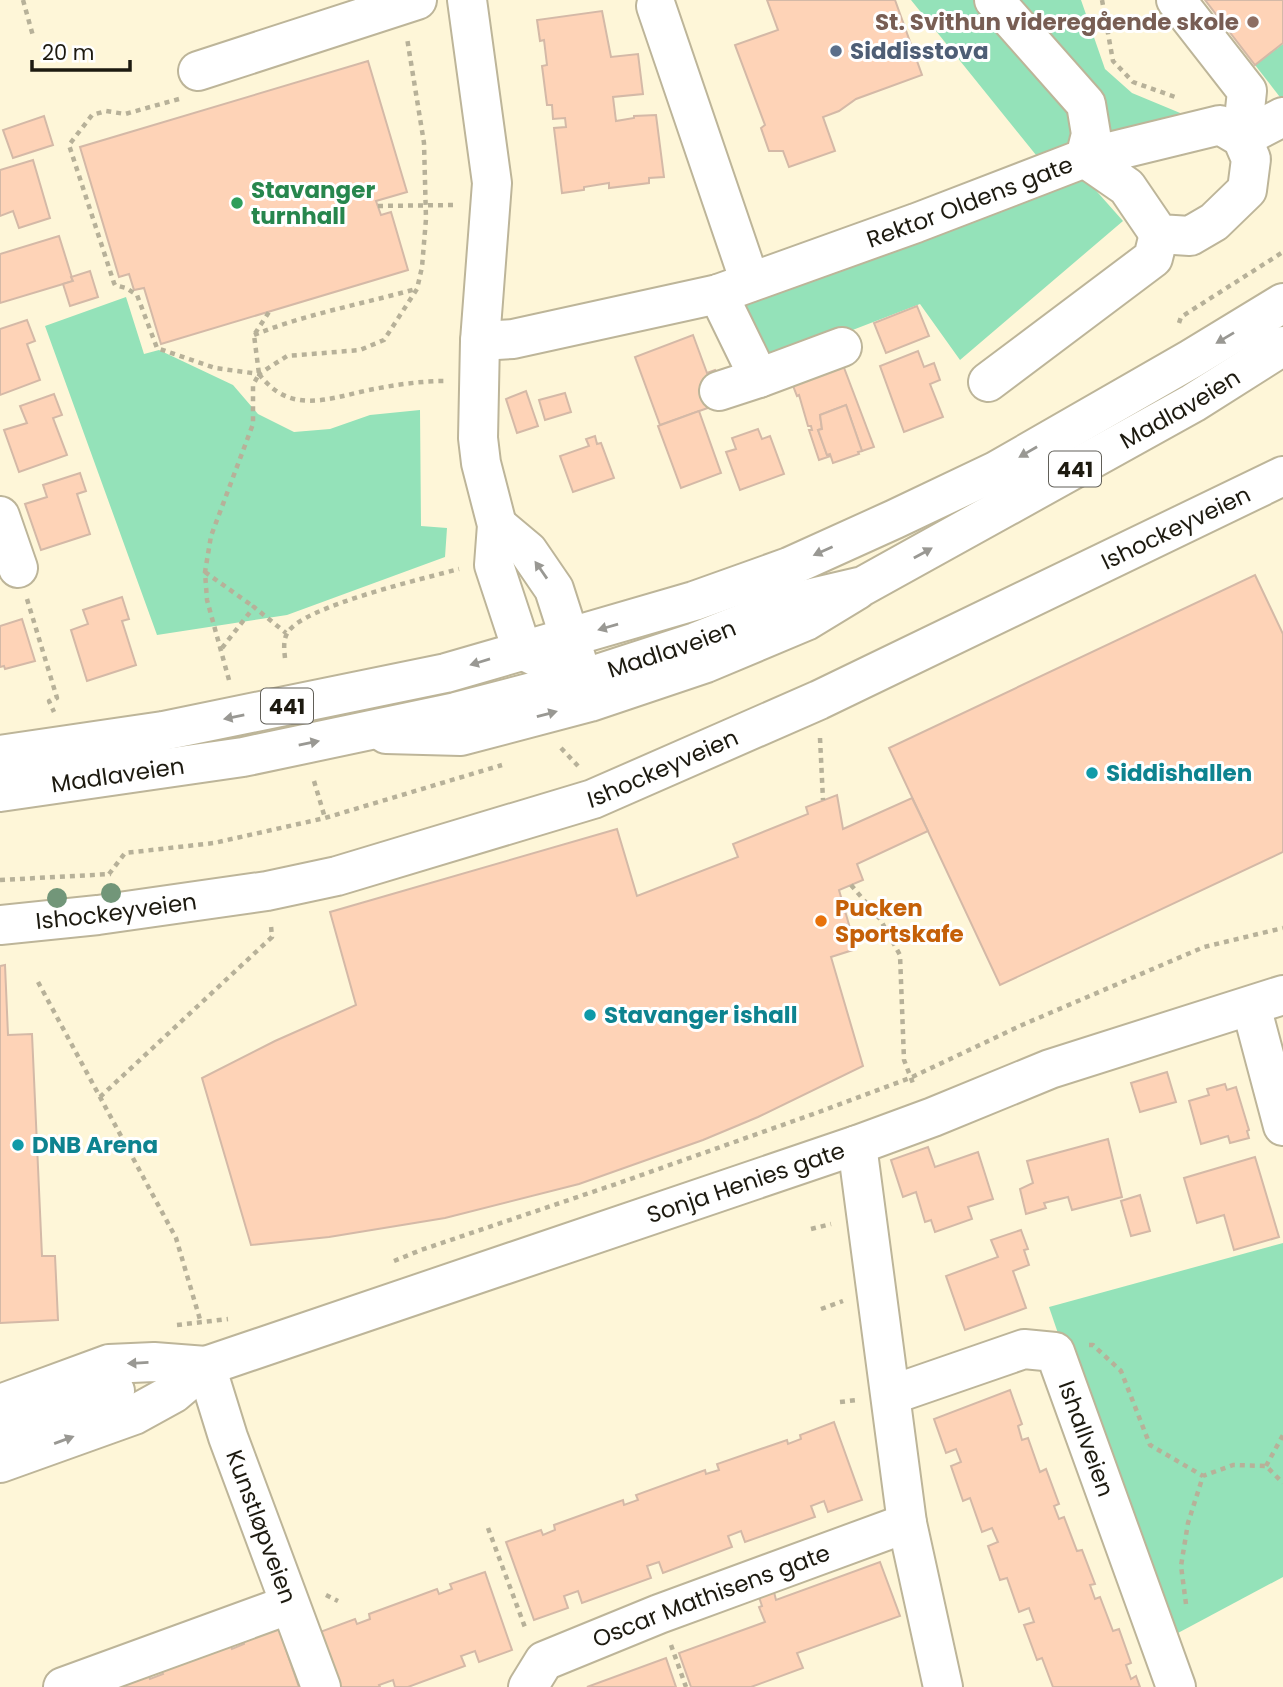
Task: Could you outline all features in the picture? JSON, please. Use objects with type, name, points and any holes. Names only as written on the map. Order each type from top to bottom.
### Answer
[{"type":"street","points":[[467,0],[492,183],[480,341],[478,438],[481,463],[497,526],[495,565],[522,650],[582,679]]},
{"type":"street","name":"Rektor Oldens gate","points":[[480,341],[513,339],[734,288],[916,223],[1085,158],[1091,134],[1086,104],[994,0]]},
{"type":"street","points":[[1176,0],[1247,91],[1231,131]]},
{"type":"street","points":[[198,71],[402,2]]},
{"type":"street","points":[[656,6],[759,378]]},
{"type":"street","points":[[1085,158],[1231,131],[1283,117]]},
{"type":"street","points":[[1159,234],[1190,236],[1214,222],[1247,190],[1251,159],[1231,131]]},
{"type":"street","points":[[988,382],[1153,258],[1159,234],[1128,187],[1085,158]]},
{"type":"street","name":"Madlaveien","points":[[0,755],[163,731],[446,673],[694,601],[789,567],[996,471],[1283,303]]},
{"type":"street","name":"Madlaveien","points":[[0,792],[243,757],[456,712],[582,679],[696,642],[799,601],[863,586],[1193,403],[1283,346]]},
{"type":"street","points":[[719,391],[842,347]]},
{"type":"street","name":"Ishockeyveien","points":[[0,925],[98,915],[267,891],[337,876],[593,799],[819,700],[1283,476]]},
{"type":"street","points":[[0,516],[18,568]]},
{"type":"street","points":[[497,526],[528,551],[554,589],[582,679]]},
{"type":"street","points":[[359,734],[461,736],[590,702],[744,648],[806,621],[863,586]]},
{"type":"street","points":[[1267,1001],[1283,1126]]},
{"type":"street","name":"Sonja Henies gate","points":[[0,1463],[134,1415],[174,1393],[206,1366],[857,1145],[1050,1069],[1267,1001]]},
{"type":"street","points":[[857,1145],[907,1523],[943,1687]]},
{"type":"street","name":"Ishallveien","points":[[891,1395],[1024,1349],[1055,1352],[1176,1687]]},
{"type":"street","name":"Sonja Henies gate","points":[[0,1404],[109,1364],[154,1362],[206,1366]]},
{"type":"street","name":"Kunstløpveien","points":[[206,1366],[228,1437],[321,1687]]},
{"type":"street","points":[[0,1433],[116,1391]]},
{"type":"street","name":"Oscar Mathisens gate","points":[[536,1674],[659,1614],[907,1523]]},
{"type":"street","points":[[63,1687],[289,1605]]},
{"type":"path","points":[[23,0],[33,36]]},
{"type":"path","points":[[1102,0],[1113,61],[1133,82],[1207,107],[1231,131]]},
{"type":"path","points":[[229,680],[212,625],[205,572],[211,536],[253,424],[253,385],[259,374],[286,356],[360,350],[384,340],[417,289],[422,267],[426,219],[424,143],[402,2]]},
{"type":"path","points":[[198,71],[187,96],[125,114],[106,111],[92,115],[69,145],[114,283],[137,295],[157,348],[215,368],[259,374]]},
{"type":"path","points":[[378,206],[461,205]]},
{"type":"path","points":[[1178,326],[1181,317],[1283,252]]},
{"type":"path","points":[[254,335],[293,320],[417,289]]},
{"type":"path","points":[[269,312],[254,335],[259,374],[270,389],[288,397],[312,402],[335,400],[395,385],[438,381],[478,382]]},
{"type":"path","points":[[18,568],[57,698],[49,701],[53,712],[62,709]]},
{"type":"path","points":[[285,658],[286,633],[297,622],[359,597],[464,568]]},
{"type":"path","points":[[205,572],[286,633]]},
{"type":"path","points":[[221,649],[254,607]]},
{"type":"path","points":[[549,751],[563,747],[579,766]]},
{"type":"path","points":[[109,874],[124,853],[214,843],[324,818],[510,763]]},
{"type":"path","points":[[314,781],[324,818]]},
{"type":"path","points":[[851,885],[880,919],[901,956],[904,1060],[909,1079],[933,1117]]},
{"type":"path","points":[[100,1097],[272,937],[267,891]]},
{"type":"path","points":[[384,1265],[909,1079],[1023,1025],[1204,947],[1283,928]]},
{"type":"path","points":[[38,982],[176,1238],[201,1322],[206,1344],[206,1366]]},
{"type":"path","points":[[168,1327],[238,1317]]},
{"type":"path","points":[[1055,1352],[1061,1348],[1093,1345],[1121,1371],[1150,1445],[1203,1476]]},
{"type":"path","points":[[1266,1466],[1283,1436]]},
{"type":"path","points":[[1203,1476],[1233,1465],[1266,1466],[1283,1483]]},
{"type":"path","points":[[1187,1612],[1181,1566],[1188,1523],[1203,1476]]},
{"type":"path","points":[[488,1528],[533,1647],[536,1674]]},
{"type":"green space","points":[[911,0],[1081,0],[1105,69],[1132,93],[1197,120],[1084,177],[1123,221],[960,360],[920,304],[780,358],[769,357],[741,302],[1062,183],[1036,155]]},
{"type":"green space","points":[[1283,44],[1283,101],[1255,65]]},
{"type":"green space","points":[[126,297],[144,354],[159,350],[233,385],[258,414],[294,432],[330,429],[370,415],[420,410],[421,526],[447,528],[445,557],[287,615],[157,635],[45,326]]},
{"type":"green space","points":[[1283,1243],[1283,1577],[1163,1641],[1049,1307]]},
{"type":"building","points":[[767,0],[895,0],[922,75],[856,99],[839,111],[823,117],[835,151],[789,167],[783,151],[769,151],[761,128],[765,125],[735,45],[778,30]]},
{"type":"building","name":"St. Svithun videregående skole","points":[[1205,0],[1283,0],[1283,43],[1255,65]]},
{"type":"building","points":[[602,11],[611,57],[638,54],[643,94],[613,97],[616,121],[634,116],[656,115],[664,177],[649,178],[649,183],[609,188],[609,183],[562,193],[554,128],[566,127],[565,118],[553,119],[552,105],[547,105],[542,66],[547,65],[544,40],[540,41],[537,20]]},
{"type":"building","name":"Stavanger turnhall","points":[[368,61],[407,192],[376,201],[381,215],[391,212],[408,270],[161,344],[144,288],[134,290],[129,274],[119,277],[80,147]]},
{"type":"building","points":[[44,116],[53,145],[13,158],[3,130]]},
{"type":"building","points":[[33,160],[50,218],[19,228],[13,211],[0,216],[0,170]]},
{"type":"building","points":[[59,236],[73,281],[0,303],[0,254]]},
{"type":"building","points":[[90,271],[98,297],[70,306],[63,284],[73,281],[71,277]]},
{"type":"building","points":[[917,306],[929,336],[886,353],[874,323]]},
{"type":"building","points":[[27,320],[35,341],[27,344],[40,380],[0,395],[0,329]]},
{"type":"building","points":[[693,335],[707,373],[715,370],[719,381],[719,404],[660,425],[635,357]]},
{"type":"building","points":[[918,351],[924,367],[934,363],[940,380],[930,384],[943,417],[904,432],[880,366]]},
{"type":"building","points":[[843,365],[874,447],[862,451],[846,405],[820,415],[822,429],[818,430],[827,455],[831,456],[819,460],[809,430],[812,430],[811,426],[808,426],[799,395],[797,396],[790,378]]},
{"type":"building","points":[[526,391],[538,426],[517,433],[506,399]]},
{"type":"building","points":[[565,393],[571,412],[545,420],[539,400]]},
{"type":"building","points":[[54,394],[62,415],[53,418],[67,455],[19,472],[4,430],[27,423],[20,406]]},
{"type":"building","points":[[846,405],[862,451],[833,463],[830,454],[827,455],[818,430],[822,429],[820,415]]},
{"type":"building","points":[[699,411],[721,473],[681,488],[658,426]]},
{"type":"building","points":[[758,429],[762,439],[770,436],[784,474],[740,490],[726,452],[736,449],[732,438]]},
{"type":"building","points":[[595,436],[597,444],[601,443],[614,478],[573,492],[560,456],[589,446],[586,439]]},
{"type":"building","points":[[80,473],[86,491],[77,494],[90,534],[41,550],[25,504],[47,497],[43,485]]},
{"type":"building","name":"Siddishallen","points":[[1255,575],[1283,634],[1283,852],[1000,985],[889,748]]},
{"type":"building","points":[[122,597],[129,619],[122,621],[136,665],[87,681],[71,630],[88,624],[83,610]]},
{"type":"building","points":[[22,619],[35,661],[5,669],[4,666],[0,667],[0,626]]},
{"type":"building","name":"Stavanger ishall","points":[[837,795],[843,829],[912,798],[928,831],[857,864],[863,880],[839,890],[856,949],[831,957],[863,1066],[758,1117],[703,1140],[579,1184],[445,1218],[329,1237],[251,1245],[202,1078],[275,1041],[356,1005],[330,912],[617,829],[637,896],[738,857],[733,844],[808,814],[806,807]]},
{"type":"building","name":"DNB Arena","points":[[5,965],[8,1035],[32,1034],[42,1256],[55,1256],[58,1320],[0,1323],[0,966]]},
{"type":"building","points":[[1167,1072],[1176,1102],[1140,1112],[1131,1083]]},
{"type":"building","points":[[1225,1084],[1227,1090],[1236,1087],[1249,1138],[1230,1143],[1228,1136],[1201,1144],[1189,1101],[1209,1095],[1207,1089]]},
{"type":"building","points":[[1108,1139],[1122,1197],[1072,1210],[1068,1197],[1044,1203],[1046,1208],[1026,1214],[1020,1189],[1033,1183],[1027,1161]]},
{"type":"building","points":[[928,1147],[935,1167],[978,1152],[993,1199],[968,1207],[972,1219],[935,1232],[931,1220],[925,1222],[916,1192],[903,1197],[891,1160]]},
{"type":"building","points":[[1255,1157],[1279,1237],[1234,1250],[1224,1215],[1197,1223],[1184,1178]]},
{"type":"building","points":[[1140,1195],[1150,1231],[1131,1236],[1121,1201]]},
{"type":"building","points":[[1021,1230],[1028,1249],[1024,1250],[1029,1265],[1013,1271],[1026,1308],[965,1330],[946,1276],[998,1257],[991,1240]]},
{"type":"building","points":[[1010,1390],[1022,1424],[1018,1426],[1022,1440],[1028,1438],[1040,1472],[1046,1469],[1059,1504],[1054,1506],[1059,1519],[1064,1517],[1077,1551],[1082,1550],[1095,1584],[1090,1585],[1095,1599],[1100,1597],[1113,1631],[1119,1629],[1131,1663],[1126,1665],[1131,1679],[1136,1676],[1140,1687],[1053,1687],[1042,1658],[1037,1660],[1024,1625],[1034,1622],[1029,1608],[1019,1612],[1007,1578],[1000,1580],[988,1546],[998,1542],[992,1528],[982,1532],[970,1498],[963,1501],[951,1466],[961,1462],[956,1449],[946,1453],[934,1419]]},
{"type":"building","points":[[834,1422],[862,1500],[828,1512],[824,1501],[811,1506],[815,1517],[745,1542],[741,1531],[728,1536],[732,1547],[663,1573],[659,1562],[647,1566],[651,1578],[582,1603],[578,1591],[564,1596],[568,1608],[534,1620],[506,1542],[541,1530],[543,1535],[555,1530],[554,1525],[623,1500],[624,1505],[638,1500],[636,1495],[705,1470],[706,1474],[719,1470],[717,1464],[787,1440],[788,1444],[801,1439],[800,1435]]},
{"type":"building","points":[[880,1562],[900,1616],[797,1653],[803,1668],[751,1687],[691,1687],[679,1653],[765,1622],[759,1607],[762,1606],[759,1597],[774,1592],[776,1600]]},
{"type":"building","points":[[485,1572],[512,1650],[479,1662],[475,1651],[461,1656],[465,1666],[408,1687],[395,1687],[393,1680],[379,1685],[380,1687],[340,1687],[320,1632],[355,1619],[357,1624],[370,1619],[369,1614],[437,1589],[439,1594],[452,1589],[450,1584]]},
{"type":"building","points":[[278,1627],[299,1687],[116,1687],[149,1675],[150,1679],[163,1674],[161,1670],[231,1645],[232,1649],[244,1644],[243,1640]]},
{"type":"building","points":[[666,1658],[676,1687],[587,1687]]},
{"type":"place","name":"St. Svithun videregående skole","points":[[1253,22]]},
{"type":"place","name":"Siddisstova","points":[[836,51]]},
{"type":"place","name":"Stavanger turnhall","points":[[237,203]]},
{"type":"place","name":"Siddishallen","points":[[1092,773]]},
{"type":"place","name":"Pucken Sportskafe","points":[[821,921]]},
{"type":"place","name":"Stavanger ishall","points":[[590,1015]]},
{"type":"place","name":"DNB Arena","points":[[18,1145]]}]
